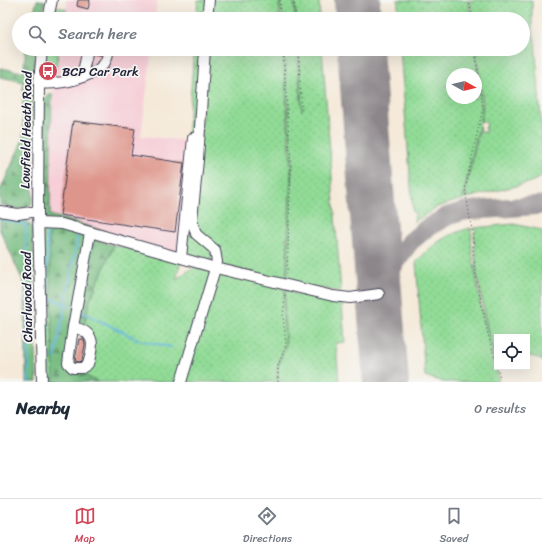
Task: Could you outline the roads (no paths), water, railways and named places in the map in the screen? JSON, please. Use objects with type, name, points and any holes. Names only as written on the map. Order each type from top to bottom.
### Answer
[{"type":"street","points":[[49,12],[52,0]]},
{"type":"street","points":[[208,12],[209,0]]},
{"type":"street","name":"Lowfield Heath Road","points":[[38,212],[39,83],[41,56]]},
{"type":"street","points":[[82,76],[86,56]]},
{"type":"street","points":[[39,83],[62,84],[82,76],[103,65],[106,56]]},
{"type":"street","points":[[181,382],[216,268],[217,259],[216,252],[196,234],[192,220],[198,160],[205,56]]},
{"type":"street","points":[[180,258],[192,138]]},
{"type":"street","points":[[0,211],[18,214],[38,212]]},
{"type":"street","name":"Charlwood Road","points":[[38,212],[42,382]]},
{"type":"street","points":[[39,223],[54,223],[216,268],[342,298],[379,294]]},
{"type":"street","points":[[73,327],[90,233]]},
{"type":"waterway","points":[[0,219],[26,225],[26,222]]},
{"type":"waterway","points":[[26,225],[29,382]]},
{"type":"waterway","points":[[47,233],[47,297]]},
{"type":"waterway","points":[[55,358],[78,236]]},
{"type":"waterway","points":[[47,368],[47,297],[71,306]]},
{"type":"waterway","points":[[80,311],[139,340],[171,347]]},
{"type":"place","name":"BCP Car Park","points":[[48,71]]}]
